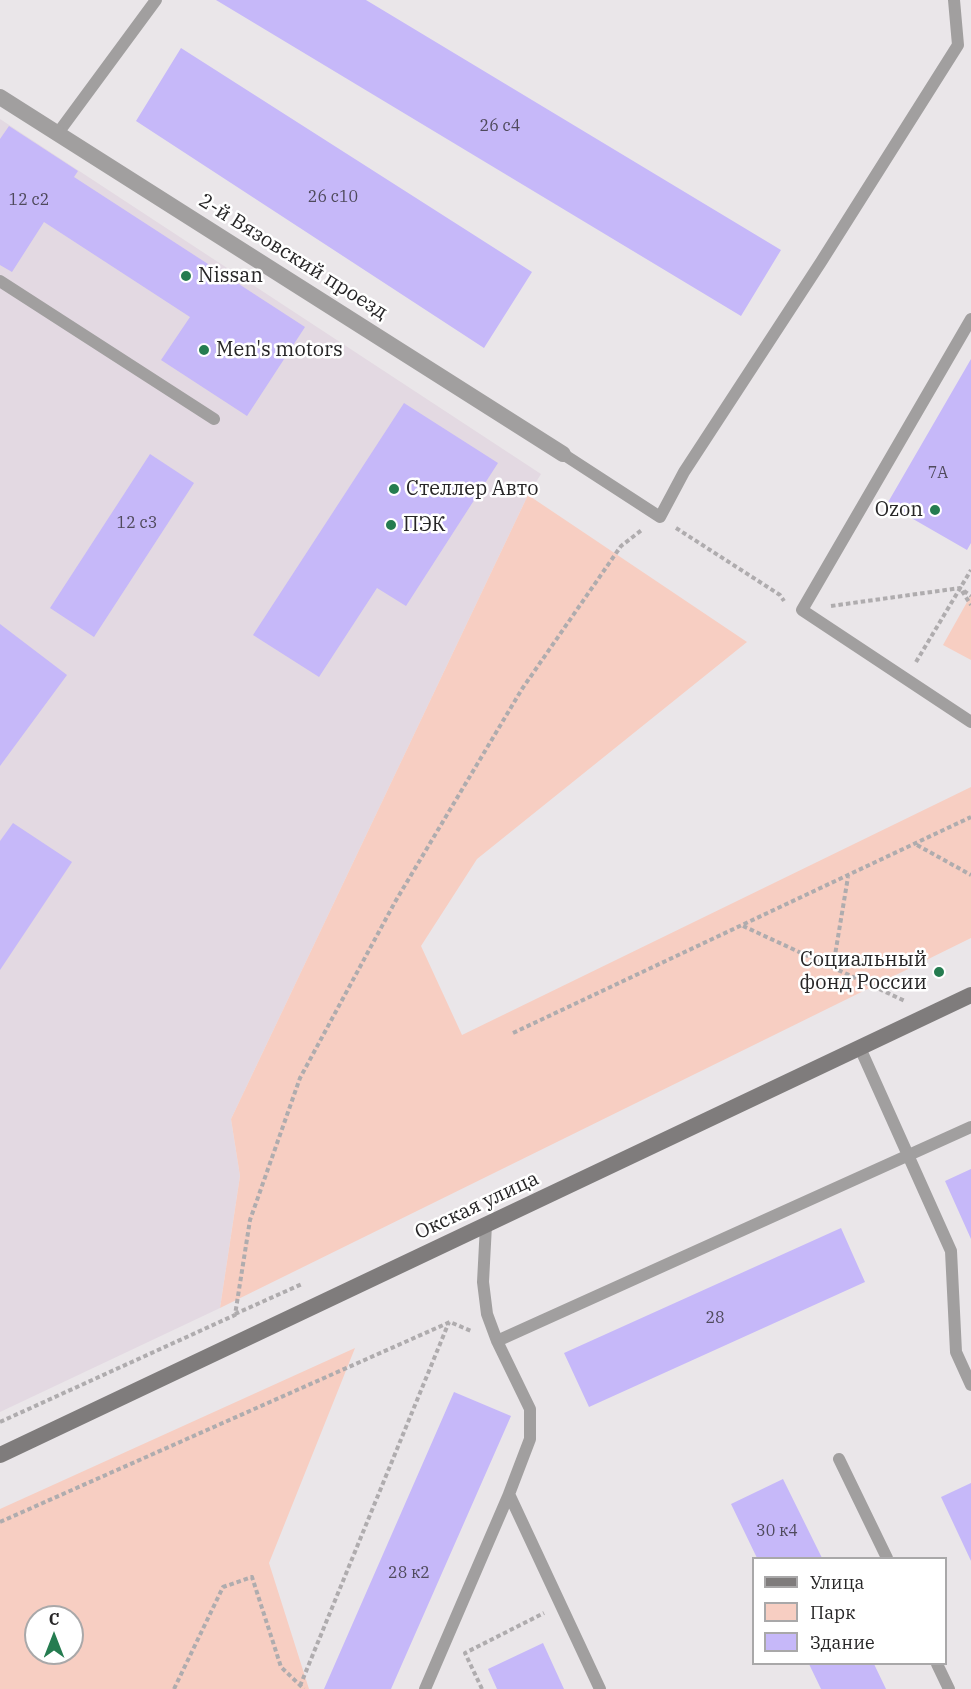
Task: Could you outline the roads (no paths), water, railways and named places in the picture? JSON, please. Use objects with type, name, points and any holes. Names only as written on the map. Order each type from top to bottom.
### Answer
[{"type":"main road","name":"Окская улица","points":[[0,1455],[971,995]]},
{"type":"street","name":"2-й Вязовский проезд","points":[[0,97],[563,454]]},
{"type":"lane","points":[[58,133],[156,0]]},
{"type":"lane","points":[[563,454],[660,517],[684,472],[821,262],[958,45],[954,0]]},
{"type":"lane","points":[[0,281],[214,419]]},
{"type":"lane","points":[[971,320],[802,610],[971,722]]},
{"type":"lane","points":[[860,1048],[951,1251],[956,1352],[971,1385]]},
{"type":"lane","points":[[497,1341],[971,1127]]},
{"type":"lane","points":[[425,1689],[509,1494],[530,1439],[530,1409],[497,1341],[487,1314],[483,1282],[486,1225]]},
{"type":"lane","points":[[839,1459],[886,1557]]},
{"type":"lane","points":[[509,1494],[600,1689]]},
{"type":"lane","points":[[937,1665],[949,1689]]},
{"type":"place","name":"Nissan","points":[[186,276]]},
{"type":"place","name":"Men's motors","points":[[204,350]]},
{"type":"place","name":"Стеллер Авто","points":[[394,489]]},
{"type":"place","name":"Ozon","points":[[935,510]]},
{"type":"place","name":"ПЭК","points":[[391,525]]},
{"type":"place","name":"Социальный фонд России","points":[[939,972]]}]
